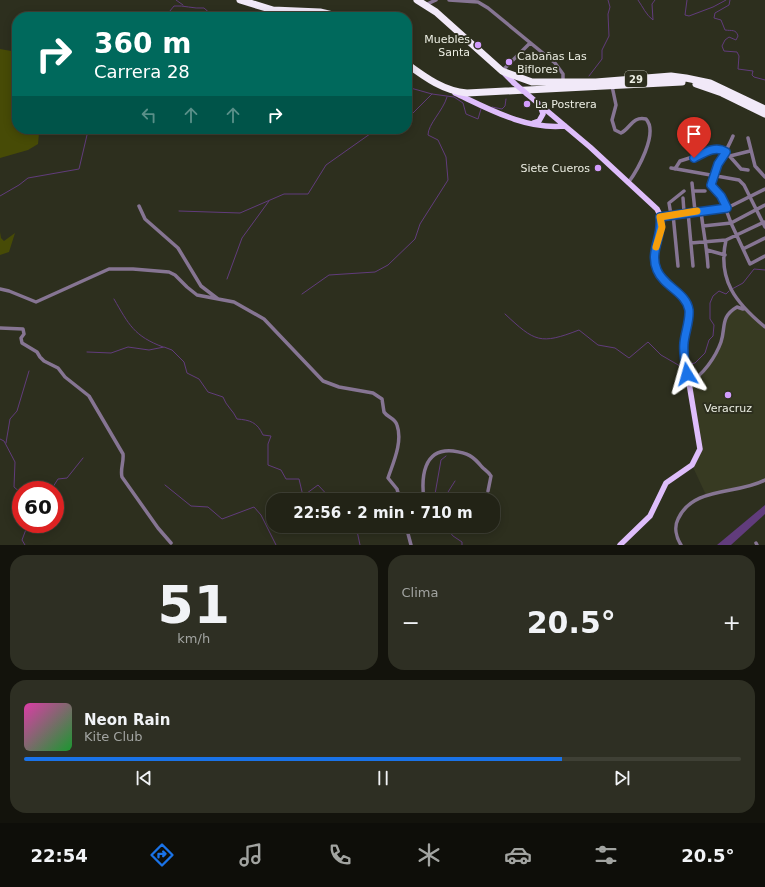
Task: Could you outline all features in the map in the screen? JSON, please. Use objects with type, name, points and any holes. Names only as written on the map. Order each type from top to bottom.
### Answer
[{"type":"highway","points":[[240,0],[273,10],[320,12]]},
{"type":"highway","name":"29","points":[[417,0],[436,12],[502,71],[532,82],[596,82],[671,76],[710,83],[765,108]]},
{"type":"highway","name":"29","points":[[412,68],[434,83],[446,89],[473,93],[612,86],[674,81],[692,83],[722,93],[765,114]]},
{"type":"main road","points":[[502,71],[652,203],[660,217],[662,227],[654,250],[655,264],[660,276],[682,296],[687,305],[689,316],[684,349],[700,442],[698,457],[692,465],[666,483],[650,516],[620,545]]},
{"type":"main road","points":[[446,89],[510,118],[531,124],[551,127],[565,126]]},
{"type":"main road","points":[[531,124],[537,122],[542,117],[543,112],[540,105]]},
{"type":"street","points":[[425,5],[436,0]]},
{"type":"street","points":[[449,0],[478,2],[484,5],[559,68],[563,74],[563,82]]},
{"type":"street","points":[[502,71],[530,43]]},
{"type":"street","points":[[612,86],[616,105],[612,120],[615,130],[621,133],[632,122],[639,118],[646,119],[649,124],[647,145],[643,159],[628,183]]},
{"type":"street","points":[[733,136],[713,175],[711,185],[721,196],[727,208],[731,223],[750,264],[765,256]]},
{"type":"street","points":[[748,138],[750,151],[755,166],[765,177]]},
{"type":"street","points":[[691,243],[726,240],[764,224],[744,185],[739,180],[673,168],[680,161],[694,158],[711,150],[718,149],[726,152],[741,169],[748,170]]},
{"type":"street","points":[[730,156],[750,151]]},
{"type":"street","points":[[760,171],[765,170]]},
{"type":"street","points":[[692,184],[695,211]]},
{"type":"street","points":[[660,217],[686,212],[727,208],[765,189]]},
{"type":"street","points":[[678,266],[670,203],[684,191]]},
{"type":"street","points":[[693,192],[705,191]]},
{"type":"street","points":[[683,198],[691,243],[693,266]]},
{"type":"street","points":[[703,226],[731,223],[765,205]]},
{"type":"street","points":[[138,206],[145,219],[178,248],[202,286],[219,300]]},
{"type":"street","points":[[701,211],[708,267]]},
{"type":"street","points":[[743,249],[765,238]]},
{"type":"street","points":[[726,240],[725,273],[728,285],[744,309],[765,327]]},
{"type":"street","points":[[707,250],[725,255]]},
{"type":"street","points":[[0,289],[36,302],[109,269],[133,269],[169,272],[176,275],[192,292],[239,304],[264,318],[323,381],[331,385],[378,395],[382,399],[386,414],[394,420],[398,430],[397,454],[388,478],[397,489],[398,493]]},
{"type":"street","points":[[689,382],[698,376],[714,356],[721,341],[723,323],[726,318],[737,307],[744,309]]},
{"type":"street","points":[[0,328],[23,329],[24,334],[21,338],[22,343],[37,352],[44,361],[58,368],[65,377],[89,396],[123,454],[124,460],[121,471],[122,477],[158,528],[171,543]]},
{"type":"street","points":[[423,493],[422,477],[428,462],[440,451],[445,450],[467,453],[473,456],[491,476],[488,491]]},
{"type":"street","points":[[681,545],[676,534],[676,526],[679,516],[687,504],[700,497],[736,490],[765,480]]},
{"type":"street","points":[[408,533],[411,545]]},
{"type":"shaded area","points":[[0,49],[12,51],[12,134],[39,134],[38,144],[28,150],[0,158]]},
{"type":"shaded area","points":[[0,232],[1,238],[4,241],[15,233],[9,252],[0,255]]},
{"type":"shaded area","name":"Veracruz","points":[[737,307],[744,309],[765,327],[765,480],[706,495],[692,465],[700,449],[689,382],[698,376],[714,356],[721,341],[724,321]]},
{"type":"shaded area","points":[[765,505],[765,514],[731,545],[717,545]]},
{"type":"waterway","points":[[176,0],[183,5]]},
{"type":"waterway","points":[[589,76],[602,59],[602,50],[609,36],[608,14],[610,7],[608,0]]},
{"type":"waterway","points":[[638,0],[646,13],[653,20],[652,4],[655,0]]},
{"type":"waterway","points":[[687,0],[685,15],[689,16],[713,7],[726,0]]},
{"type":"waterway","points":[[730,0],[729,5],[715,13],[714,18],[721,20],[725,30],[735,31],[738,36],[736,40],[729,37],[725,40],[722,46],[724,51],[737,52],[739,56],[738,69],[753,71],[752,75],[754,77],[765,80]]},
{"type":"waterway","points":[[169,12],[174,6],[204,8],[208,12]]},
{"type":"waterway","points":[[412,88],[432,94],[454,97],[463,103],[466,114],[478,119],[481,109]]},
{"type":"waterway","points":[[412,114],[432,94]]},
{"type":"waterway","points":[[302,294],[329,275],[375,272],[388,265],[415,239],[420,224],[448,180],[446,157],[438,140],[428,135],[430,126],[447,97]]},
{"type":"waterway","points":[[492,107],[502,109],[505,106],[506,99]]},
{"type":"waterway","points":[[0,196],[28,178],[79,169],[88,134]]},
{"type":"waterway","points":[[179,211],[240,213],[284,194],[308,194],[326,165],[370,134]]},
{"type":"waterway","points":[[227,279],[242,238],[269,201]]},
{"type":"waterway","points":[[732,289],[743,283],[754,269],[765,270]]},
{"type":"waterway","points":[[689,364],[695,363],[705,353],[709,340],[713,336],[714,325],[710,319],[710,303],[713,296],[719,291],[726,294],[729,291]]},
{"type":"waterway","points":[[114,299],[133,329],[145,339],[163,347]]},
{"type":"waterway","points":[[505,314],[531,335],[539,338],[555,338],[579,330],[598,345],[615,348],[629,358],[648,342],[661,355],[680,366]]},
{"type":"waterway","points":[[87,352],[111,353],[128,347],[149,350],[164,347],[172,350],[184,362],[187,373],[199,379],[208,392],[223,397],[237,419],[253,422],[263,435],[271,436],[268,444],[268,465],[281,470],[286,479],[299,479],[302,493]]},
{"type":"waterway","points":[[6,443],[10,419],[17,411],[29,371]]},
{"type":"waterway","points":[[0,439],[4,441],[15,462],[14,481]]},
{"type":"waterway","points":[[435,493],[441,460],[446,456]]},
{"type":"waterway","points":[[57,481],[58,479],[67,478],[83,458]]},
{"type":"waterway","points":[[447,493],[455,481]]},
{"type":"waterway","points":[[165,485],[191,506],[208,507],[222,519],[254,507],[261,515],[276,545]]},
{"type":"waterway","points":[[307,493],[318,485],[325,493]]},
{"type":"waterway","points":[[25,533],[22,540],[25,545]]},
{"type":"waterway","points":[[357,533],[360,545]]},
{"type":"waterway","points":[[451,533],[462,542],[462,545]]},
{"type":"slow traffic","points":[[656,247],[662,227],[660,217],[697,211]]},
{"type":"place","name":"Muebles Santa","points":[[478,45]]},
{"type":"place","name":"Cabañas Las Biflores","points":[[509,62]]},
{"type":"place","name":"La Postrera","points":[[527,104]]},
{"type":"place","name":"Siete Cueros","points":[[598,168]]},
{"type":"place","name":"Veracruz","points":[[728,395]]},
{"type":"route","points":[[687,374],[685,365],[684,340],[689,310],[682,296],[669,286],[657,271],[654,250],[662,227],[660,217],[684,212],[727,208],[721,196],[711,185],[713,175],[726,152],[718,149],[711,150],[694,158]]}]
